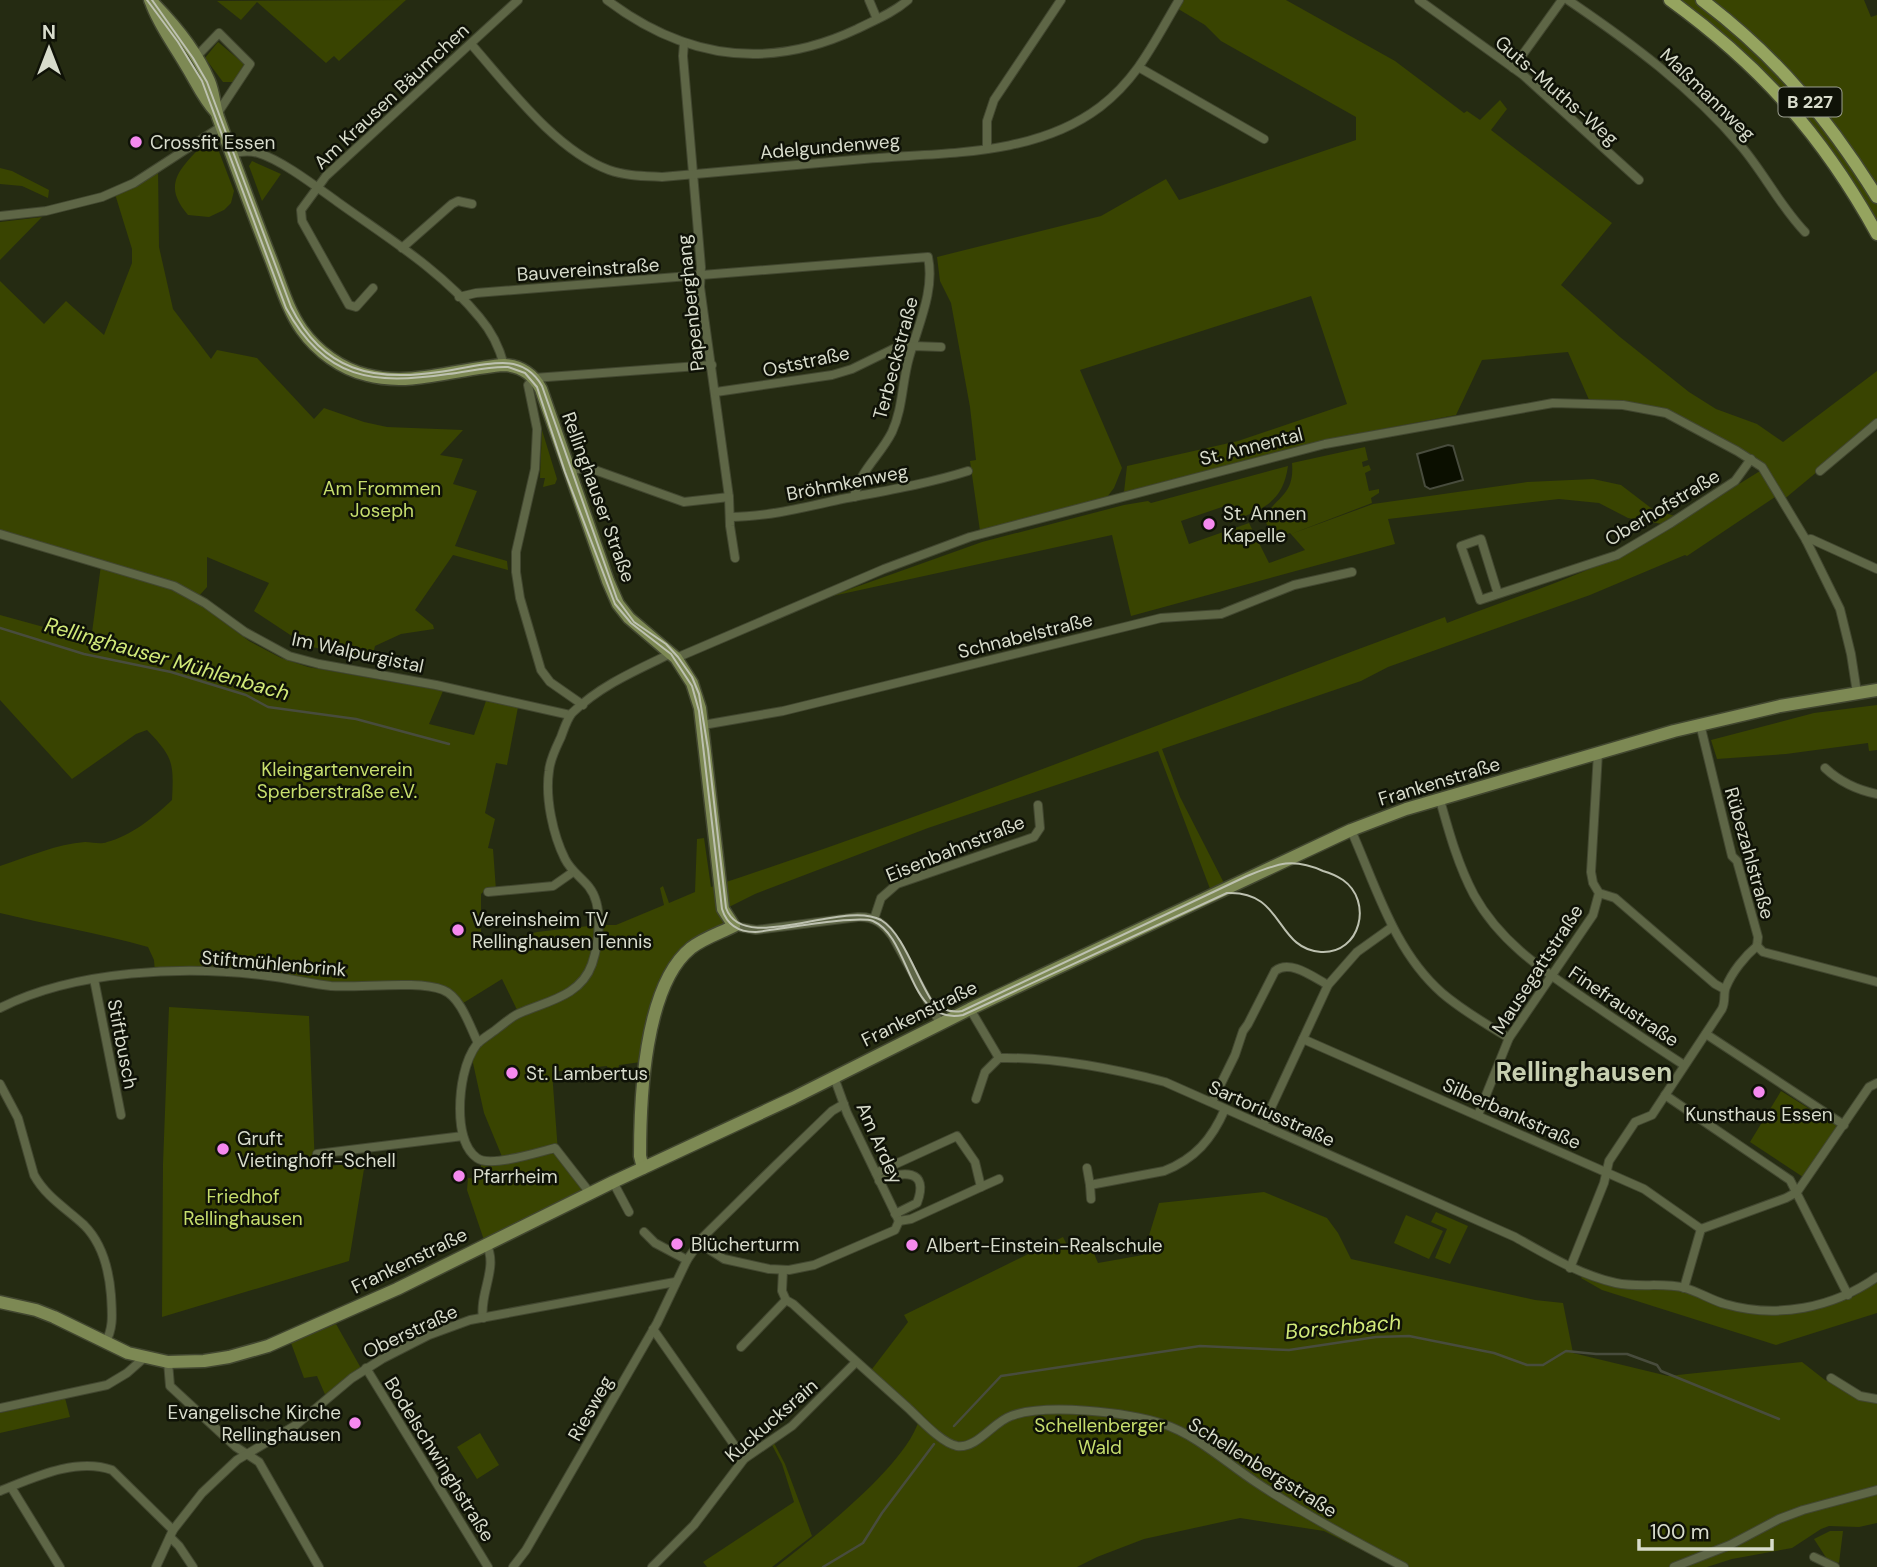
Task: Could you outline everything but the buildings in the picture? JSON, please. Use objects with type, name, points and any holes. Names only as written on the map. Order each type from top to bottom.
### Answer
[{"type":"main road","name":"B 227","points":[[1671,0],[1728,45],[1775,90],[1835,164],[1877,234]]},
{"type":"main road","name":"B 227","points":[[1702,0],[1756,43],[1789,76],[1850,155],[1877,197]]},
{"type":"main road","points":[[151,1],[165,13],[196,57],[215,95],[219,120],[289,307],[303,332],[325,354],[355,371],[385,379],[504,365],[523,369],[534,378]]},
{"type":"main road","points":[[151,1],[157,19],[219,120]]},
{"type":"main road","name":"Rellinghauser Straße","points":[[534,378],[543,396],[618,604],[636,626],[674,655],[698,696],[723,909],[734,926]]},
{"type":"main road","name":"Frankenstraße","points":[[0,1301],[54,1317],[105,1343],[144,1358],[167,1362],[204,1361],[268,1346],[397,1289],[940,1023],[1351,830],[1406,809],[1700,724],[1780,706],[1877,690]]},
{"type":"main road","points":[[643,1168],[640,1146],[644,1064],[647,1041],[663,992],[669,978],[690,949],[734,926]]},
{"type":"street","name":"Am Krausen Bäumchen","points":[[317,187],[518,0]]},
{"type":"street","points":[[607,0],[645,25],[684,43],[740,54],[782,53],[822,44],[892,12],[908,0]]},
{"type":"street","points":[[869,0],[877,19]]},
{"type":"street","points":[[987,149],[987,121],[994,100],[1060,0]]},
{"type":"street","name":"Adelgundenweg","points":[[471,44],[565,145],[609,170],[630,175],[662,177],[987,149],[1029,142],[1075,123],[1110,98],[1140,68],[1179,0]]},
{"type":"street","name":"Guts-Muths-Weg","points":[[1419,0],[1513,68],[1639,180]]},
{"type":"street","points":[[1513,68],[1562,0]]},
{"type":"street","name":"Maßmannweg","points":[[1568,0],[1661,68],[1694,97],[1747,153],[1794,221],[1805,232]]},
{"type":"street","points":[[0,216],[53,210],[102,197],[134,183],[219,120],[250,64],[219,33],[196,57]]},
{"type":"street","name":"Papenberghang","points":[[684,43],[701,276],[729,497],[734,558]]},
{"type":"street","points":[[1140,68],[1264,139]]},
{"type":"street","points":[[232,154],[246,150],[260,153],[317,187],[432,270],[478,315],[493,334],[504,365]]},
{"type":"street","points":[[317,187],[301,210],[300,216],[346,301],[353,308],[356,307],[373,288]]},
{"type":"street","points":[[402,248],[452,204],[458,201],[472,204]]},
{"type":"street","name":"Bauvereinstraße","points":[[459,297],[476,293],[928,257]]},
{"type":"street","name":"Terbeckstraße","points":[[854,497],[860,476],[883,447],[899,414],[909,358],[929,286],[928,257]]},
{"type":"street","name":"Oststraße","points":[[716,392],[832,375],[852,369],[894,349],[913,346],[941,347]]},
{"type":"street","points":[[583,705],[551,682],[537,664],[516,572],[518,534],[535,469],[537,429],[527,388],[534,378],[712,365]]},
{"type":"street","name":"St. Annental","points":[[674,655],[884,569],[970,537],[1312,447],[1553,403],[1589,403],[1651,409],[1678,418],[1751,459],[1767,473],[1806,540],[1840,609],[1852,654],[1857,693]]},
{"type":"street","points":[[1820,471],[1877,423]]},
{"type":"street","name":"Oberhofstraße","points":[[1498,594],[1617,555],[1735,481],[1751,459]]},
{"type":"street","points":[[568,471],[592,469],[684,502],[729,497]]},
{"type":"street","name":"Bröhmkenweg","points":[[730,517],[745,517],[854,497],[968,471]]},
{"type":"street","name":"Im Walpurgistal","points":[[0,534],[174,586],[195,597],[253,638],[289,656],[570,715]]},
{"type":"street","points":[[1480,539],[1498,594],[1480,600],[1461,546],[1480,539]]},
{"type":"street","points":[[1806,540],[1811,539],[1877,569]]},
{"type":"street","name":"Schnabelstraße","points":[[703,726],[771,714],[1161,618],[1221,614],[1294,585],[1352,572]]},
{"type":"street","points":[[590,1193],[555,1149],[506,1159],[480,1160],[475,1157],[463,1136],[460,1120],[462,1082],[471,1054],[478,1043],[517,1014],[564,996],[586,976],[596,948],[596,901],[590,888],[573,872],[557,837],[548,782],[550,764],[570,715],[630,672],[674,655]]},
{"type":"street","name":"Rübezahlstraße","points":[[1570,1268],[1609,1161],[1635,1122],[1652,1115],[1725,1003],[1724,989],[1747,954],[1757,946],[1758,937],[1737,861],[1732,856],[1700,724]]},
{"type":"street","name":"Mausegattstraße","points":[[1478,1115],[1509,1038],[1592,915],[1599,893],[1591,872],[1598,753]]},
{"type":"street","points":[[1825,768],[1833,776],[1858,790],[1877,794]]},
{"type":"street","name":"Finefraustraße","points":[[1440,800],[1462,870],[1479,904],[1503,935],[1539,969],[1684,1065]]},
{"type":"street","name":"Eisenbahnstraße","points":[[874,919],[880,898],[897,884],[1034,837],[1040,828],[1038,805]]},
{"type":"street","points":[[1351,830],[1392,927],[1419,969],[1440,992],[1468,1014],[1509,1038]]},
{"type":"street","points":[[488,892],[553,886],[573,872]]},
{"type":"street","points":[[1599,893],[1615,898],[1724,989]]},
{"type":"street","points":[[734,926],[755,930],[858,917],[874,919],[884,925],[893,937],[940,1023]]},
{"type":"street","points":[[1263,1125],[1328,985],[1357,952],[1392,927]]},
{"type":"street","points":[[1757,946],[1763,952],[1877,982]]},
{"type":"street","points":[[1212,1102],[1235,1055],[1243,1031],[1275,971],[1280,966],[1288,965],[1328,985]]},
{"type":"street","name":"Stiftmühlenbrink","points":[[0,1008],[39,991],[131,974],[221,972],[332,986],[428,986],[444,990],[455,998],[478,1043]]},
{"type":"street","name":"Stiftbusch","points":[[94,979],[121,1115]]},
{"type":"street","points":[[970,1009],[999,1058],[985,1072],[976,1099]]},
{"type":"street","points":[[1706,1034],[1844,1125]]},
{"type":"street","name":"Silberbankstraße","points":[[1303,1039],[1644,1189],[1701,1229]]},
{"type":"street","name":"Sartoriusstraße","points":[[999,1058],[1027,1058],[1165,1082],[1401,1189],[1515,1237],[1570,1268],[1616,1283],[1684,1288],[1723,1304],[1751,1310],[1779,1311],[1810,1307],[1848,1295],[1877,1277]]},
{"type":"street","name":"Am Ardey","points":[[834,1077],[897,1217]]},
{"type":"street","points":[[1684,1288],[1701,1229],[1797,1192],[1869,1087],[1877,1083]]},
{"type":"street","points":[[0,1084],[18,1118],[34,1175],[45,1192],[88,1229],[102,1252],[109,1275],[112,1307],[112,1327],[105,1343]]},
{"type":"street","points":[[1665,1095],[1790,1180],[1848,1295]]},
{"type":"street","points":[[644,1232],[655,1242],[687,1260],[699,1242],[794,1147],[832,1111],[844,1104]]},
{"type":"street","points":[[1090,1185],[1164,1171],[1189,1159],[1211,1137],[1225,1108]]},
{"type":"street","points":[[317,1154],[463,1136]]},
{"type":"street","points":[[878,1177],[957,1136],[975,1162],[981,1187]]},
{"type":"street","points":[[1087,1168],[1091,1199]]},
{"type":"street","points":[[699,1242],[724,1259],[783,1270],[814,1265],[895,1230],[897,1217],[917,1203],[920,1186],[916,1178],[907,1173],[878,1177]]},
{"type":"street","points":[[897,1217],[911,1219],[999,1179]]},
{"type":"street","points":[[613,1182],[629,1212]]},
{"type":"street","points":[[483,1318],[481,1306],[490,1273],[491,1252],[486,1244]]},
{"type":"street","name":"Riesweg","points":[[513,1567],[526,1550],[653,1329],[687,1260]]},
{"type":"street","points":[[741,1347],[786,1300],[782,1291],[783,1270]]},
{"type":"street","name":"Oberstraße","points":[[156,1567],[172,1534],[202,1493],[237,1460],[296,1426],[366,1368],[436,1332],[483,1318],[675,1282]]},
{"type":"street","name":"Schellenbergstraße","points":[[786,1300],[926,1425],[955,1446],[966,1445],[1002,1419],[1029,1411],[1084,1411],[1150,1420],[1166,1425],[1334,1530],[1404,1567]]},
{"type":"street","points":[[653,1329],[744,1459]]},
{"type":"street","points":[[0,1408],[113,1382],[144,1358]]},
{"type":"street","points":[[167,1362],[170,1385],[236,1447],[259,1462],[319,1567]]},
{"type":"street","name":"Kuckucksrain","points":[[652,1567],[694,1525],[744,1459],[792,1426],[856,1362]]},
{"type":"street","name":"Bodelschwinghstraße","points":[[366,1368],[488,1567]]},
{"type":"street","points":[[1831,1378],[1860,1396],[1877,1399]]},
{"type":"street","points":[[0,1491],[72,1468],[102,1467],[112,1470],[172,1534],[193,1567]]},
{"type":"street","points":[[11,1487],[60,1567]]},
{"type":"street","points":[[1674,1567],[1730,1545],[1779,1519],[1877,1490]]},
{"type":"street","points":[[1814,1558],[1835,1567]]},
{"type":"green space","points":[[406,0],[339,61],[334,56],[326,63],[257,2],[241,20],[217,1]]},
{"type":"green space","name":"Kleingartenverein Sperberstraße e.V.","points":[[1179,0],[1286,0],[1395,61],[1464,113],[1467,111],[1480,120],[1500,100],[1507,109],[1491,130],[1612,223],[1561,285],[1620,337],[1689,392],[1716,409],[1757,424],[1783,442],[1877,371],[1877,422],[1782,501],[1778,495],[1687,556],[1590,595],[1388,667],[1361,681],[1162,749],[1180,797],[1226,887],[1212,894],[1158,751],[928,828],[755,894],[725,909],[734,924],[690,947],[671,970],[657,1000],[641,1062],[619,1065],[618,1071],[608,1072],[607,1066],[587,1068],[587,1074],[571,1075],[571,1070],[552,1072],[558,1152],[589,1193],[485,1243],[467,1190],[468,1178],[481,1179],[481,1160],[503,1159],[484,1113],[471,1054],[478,1043],[519,1014],[502,979],[460,1005],[456,998],[445,990],[429,986],[333,985],[222,971],[155,973],[154,960],[148,947],[0,913],[0,866],[64,845],[102,843],[116,839],[142,825],[172,800],[173,777],[170,761],[147,730],[136,734],[72,779],[0,700],[0,615],[91,640],[101,565],[151,581],[194,600],[249,641],[281,658],[308,667],[443,691],[429,724],[474,735],[486,701],[518,707],[507,765],[496,763],[485,813],[495,819],[488,848],[493,849],[496,890],[484,891],[481,894],[481,947],[537,932],[597,925],[591,964],[583,979],[570,993],[578,986],[589,971],[597,945],[599,925],[616,925],[664,905],[660,888],[663,886],[669,903],[695,892],[697,839],[704,838],[711,887],[803,856],[987,790],[1445,617],[1447,623],[1576,575],[1654,537],[1760,471],[1743,453],[1666,412],[1590,402],[1568,352],[1482,360],[1456,415],[1324,440],[1124,492],[1127,466],[1238,441],[1347,404],[1311,296],[1080,370],[1122,468],[1114,488],[1107,497],[980,531],[970,461],[976,460],[970,407],[951,303],[940,281],[937,257],[1101,216],[1166,179],[1179,200],[1356,140],[1356,117],[1221,41],[1205,25],[1175,7]]},
{"type":"green space","points":[[1672,0],[1864,0],[1871,17],[1877,15],[1877,232],[1808,129]]},
{"type":"green space","points":[[218,42],[244,64],[234,82],[223,82],[205,58]]},
{"type":"green space","points":[[211,143],[218,149],[234,191],[231,203],[224,210],[209,217],[188,215],[177,199],[177,177],[199,149]]},
{"type":"green space","points":[[252,161],[281,174],[262,201],[249,166]]},
{"type":"green space","name":"Am Frommen Joseph","points":[[158,167],[159,247],[173,309],[211,359],[217,350],[257,358],[314,419],[324,408],[387,427],[463,430],[440,455],[463,459],[453,484],[477,491],[455,546],[507,561],[508,570],[453,555],[415,610],[433,625],[434,629],[401,634],[375,646],[372,659],[307,646],[254,611],[269,583],[207,557],[207,587],[198,597],[0,532],[0,281],[44,324],[66,301],[104,335],[132,263],[132,249],[115,194]]},
{"type":"green space","points":[[0,168],[12,171],[49,190],[48,198],[22,186],[0,184]]},
{"type":"green space","points":[[42,217],[0,260],[0,222]]},
{"type":"green space","points":[[542,430],[557,479],[555,484],[543,487],[545,478],[540,478]]},
{"type":"green space","points":[[1365,447],[1368,460],[1362,462],[1363,467],[1369,465],[1371,470],[1365,473],[1369,491],[1379,489],[1379,493],[1371,498],[1372,503],[1291,534],[1373,504],[1527,482],[1593,479],[1621,485],[1655,511],[1676,516],[1662,524],[1628,518],[1599,503],[1559,499],[1388,519],[1395,544],[1131,616],[1112,535],[828,597],[982,542],[1124,505],[1148,501],[1151,503],[1288,466],[1281,489],[1260,509],[1228,523],[1222,507],[1181,521],[1189,544],[1249,523],[1269,563],[1305,550],[1290,533],[1273,539],[1265,520],[1287,490],[1292,475],[1292,463]]},
{"type":"green space","points":[[1877,705],[1877,750],[1869,751],[1868,743],[1786,754],[1717,759],[1711,740],[1814,713]]},
{"type":"green space","name":"Friedhof Rellinghausen","points":[[169,1007],[309,1016],[315,1167],[365,1163],[349,1261],[162,1317],[163,1164]]},
{"type":"green space","points":[[1781,1091],[1837,1126],[1803,1177],[1750,1142]]},
{"type":"green space","name":"Schellenberger Wald","points":[[1264,1192],[1327,1218],[1351,1259],[1535,1300],[1563,1303],[1573,1353],[1668,1376],[1802,1362],[1825,1380],[1861,1399],[1877,1397],[1877,1489],[1802,1509],[1672,1567],[1396,1567],[1324,1531],[1240,1518],[1144,1539],[1077,1567],[776,1567],[857,1500],[910,1439],[919,1420],[869,1373],[908,1322],[904,1315],[1063,1237],[1072,1255],[1093,1251],[1098,1263],[1143,1255],[1159,1203]]},
{"type":"green space","points":[[1436,1212],[1468,1226],[1450,1264],[1435,1258],[1447,1229],[1431,1222]]},
{"type":"green space","points":[[1406,1215],[1443,1231],[1429,1259],[1394,1243]]},
{"type":"green space","points":[[1584,1273],[1619,1286],[1680,1290],[1719,1306],[1775,1314],[1812,1310],[1853,1297],[1877,1282],[1877,1313],[1776,1345],[1602,1290],[1581,1278]]},
{"type":"green space","points":[[336,1324],[362,1370],[327,1399],[317,1376],[304,1378],[291,1343]]},
{"type":"green space","points":[[65,1398],[70,1417],[0,1433],[0,1413]]},
{"type":"green space","points":[[480,1433],[499,1465],[477,1479],[457,1447]]},
{"type":"green space","points":[[774,1443],[785,1464],[812,1536],[772,1567],[707,1567],[703,1562],[794,1502],[782,1464],[772,1445]]},
{"type":"green space","points":[[1877,1491],[1877,1523],[1859,1527],[1829,1526],[1792,1548],[1732,1559],[1707,1567],[1675,1567],[1779,1520]]},
{"type":"green space","points":[[1830,1531],[1843,1531],[1839,1563],[1827,1559],[1814,1539]]},
{"type":"shaded area","points":[[1453,446],[1463,480],[1430,489],[1425,486],[1417,454]]},
{"type":"waterway","name":"Rellinghauser Mühlenbach","points":[[0,628],[84,654],[171,672],[246,695],[268,707],[356,719],[449,744]]},
{"type":"waterway","name":"Borschbach","points":[[954,1426],[1001,1376],[1200,1346],[1289,1350],[1376,1337],[1409,1336],[1494,1353],[1527,1365],[1543,1365],[1566,1351],[1627,1354],[1657,1365],[1661,1371],[1779,1419]]},
{"type":"waterway","points":[[823,1567],[863,1543],[934,1444]]},
{"type":"tram line","points":[[147,0],[202,81],[286,308],[301,332],[317,350],[335,363],[374,377],[421,377],[508,367],[525,373],[537,387],[565,472],[615,604],[631,623],[671,654],[692,686],[699,711],[722,909],[734,926],[755,932],[834,921],[873,921],[886,930],[896,944],[920,995],[931,1007],[945,1015],[963,1015],[1227,893],[1246,895],[1259,901],[1270,910],[1295,941],[1306,948],[1321,952],[1346,945],[1358,925],[1360,913],[1358,900],[1352,889],[1343,880],[1312,867],[1285,864],[1247,876],[962,1011],[954,1012],[942,1009],[932,1001],[903,946],[889,926],[881,920],[864,915],[843,916],[772,927],[752,927],[736,921],[726,908],[699,694],[692,677],[678,657],[666,644],[634,622],[617,599],[542,386],[526,369],[510,363],[415,375],[372,373],[352,367],[318,346],[291,307],[207,82],[152,0]]},
{"type":"place","name":"Crossfit Essen","points":[[136,142]]},
{"type":"place","name":"St. Annen Kapelle","points":[[1209,524]]},
{"type":"place","name":"Vereinsheim TV Rellinghausen Tennis","points":[[458,930]]},
{"type":"place","name":"St. Lambertus","points":[[512,1073]]},
{"type":"place","name":"Kunsthaus Essen","points":[[1759,1092]]},
{"type":"place","name":"Gruft Vietinghoff-Schell","points":[[223,1149]]},
{"type":"place","name":"Pfarrheim","points":[[459,1176]]},
{"type":"place","name":"Blücherturm","points":[[677,1244]]},
{"type":"place","name":"Albert-Einstein-Realschule","points":[[912,1245]]},
{"type":"place","name":"Evangelische Kirche Rellinghausen","points":[[355,1423]]},
{"type":"district","name":"Rellinghausen","points":[[1584,1072]]}]
